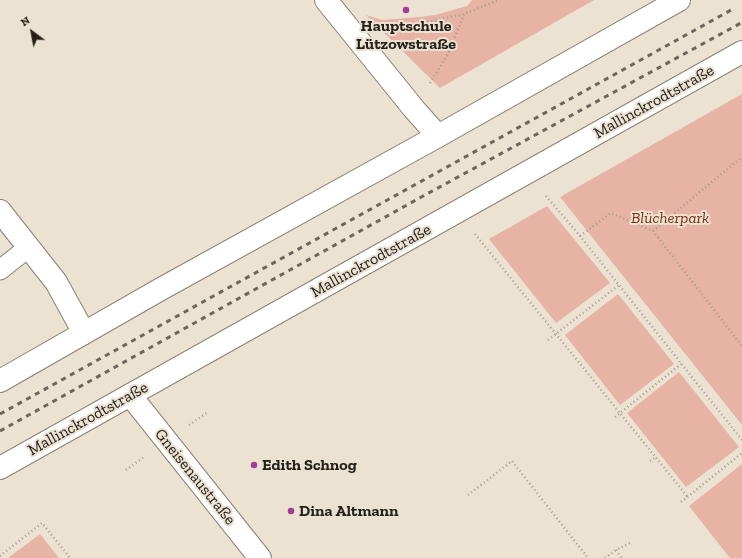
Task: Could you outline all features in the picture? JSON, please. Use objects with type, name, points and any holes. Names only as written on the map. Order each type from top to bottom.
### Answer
[{"type":"main road","points":[[326,0],[414,109],[438,136]]},
{"type":"main road","points":[[0,381],[679,0]]},
{"type":"main road","name":"Mallinckrodtstraße","points":[[0,468],[742,52]]},
{"type":"main road","points":[[0,211],[56,282],[84,333]]},
{"type":"main road","name":"Gneisenaustraße","points":[[130,395],[260,558]]},
{"type":"lane","points":[[0,270],[29,247]]},
{"type":"path","points":[[377,27],[407,27],[464,14],[499,0]]},
{"type":"path","points":[[428,86],[448,54],[464,14]]},
{"type":"path","points":[[653,231],[742,157]]},
{"type":"path","points":[[546,196],[580,236],[742,440]]},
{"type":"path","points":[[580,236],[611,213],[653,231],[742,346]]},
{"type":"path","points":[[475,234],[688,496]]},
{"type":"path","points":[[548,340],[618,285]]},
{"type":"path","points":[[615,417],[681,364]]},
{"type":"path","points":[[681,502],[742,453]]},
{"type":"path","points":[[650,461],[656,457]]},
{"type":"path","points":[[468,495],[512,461],[588,558]]},
{"type":"path","points":[[0,556],[42,523],[70,558]]},
{"type":"path","points":[[605,558],[616,550],[632,542]]},
{"type":"path","points":[[616,550],[622,558]]},
{"type":"green space","points":[[472,0],[594,0],[440,88],[366,15],[382,20],[435,15],[467,6]]},
{"type":"green space","name":"Blücherpark","points":[[742,94],[742,425],[560,197]]},
{"type":"green space","points":[[547,206],[610,283],[556,323],[489,239]]},
{"type":"green space","points":[[618,294],[674,364],[620,405],[565,335]]},
{"type":"green space","points":[[679,372],[739,447],[686,487],[627,413]]},
{"type":"green space","points":[[742,464],[742,558],[730,558],[689,506]]},
{"type":"green space","points":[[40,534],[59,558],[8,558]]},
{"type":"railway","points":[[0,414],[733,9]]},
{"type":"railway","points":[[0,431],[425,195],[741,23]]},
{"type":"place","name":"Hauptschule Lützowstraße","points":[[406,10]]},
{"type":"place","name":"Edith Schnog","points":[[254,465]]},
{"type":"place","name":"Dina Altmann","points":[[291,511]]}]
